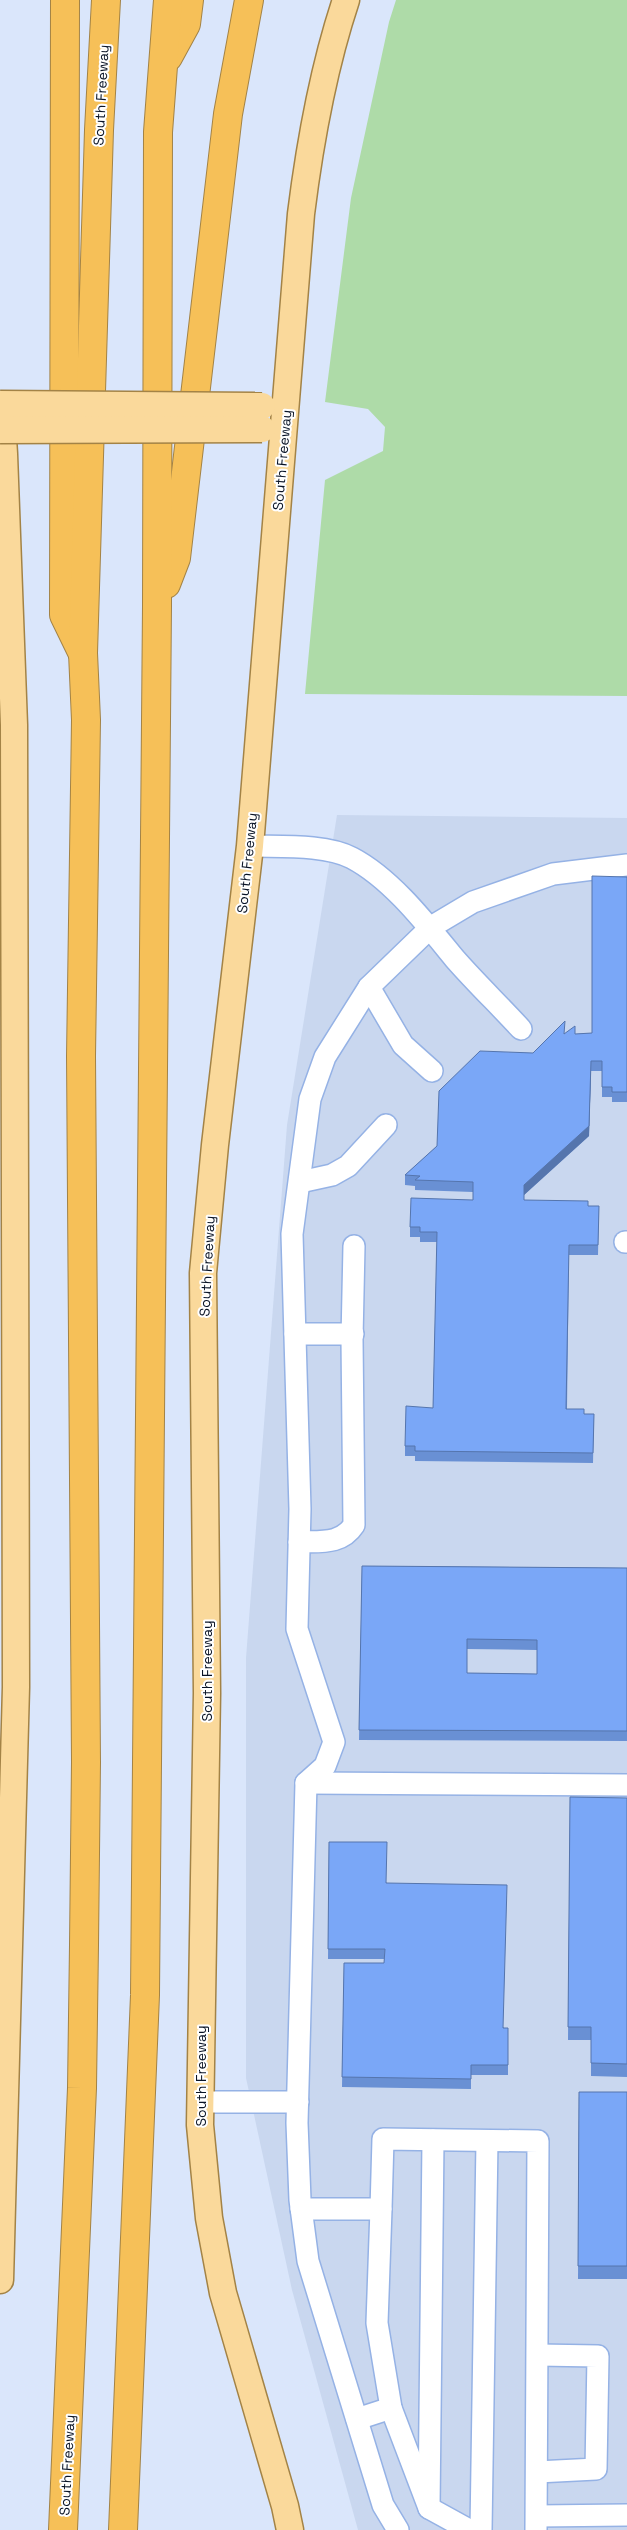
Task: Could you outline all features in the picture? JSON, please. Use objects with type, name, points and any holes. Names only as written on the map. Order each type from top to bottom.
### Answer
[{"type":"highway","points":[[65,0],[64,615],[83,653]]},
{"type":"highway","name":"South Freeway","points":[[63,2530],[82,2088],[85,1916],[86,1752],[81,1056],[86,720],[83,653],[99,140],[106,0]]},
{"type":"highway","points":[[123,2530],[146,1995],[157,606],[158,132],[168,0]]},
{"type":"highway","points":[[163,67],[186,24],[189,0]]},
{"type":"highway","points":[[157,606],[176,558],[228,114],[249,0]]},
{"type":"main road","name":"South Freeway","points":[[284,2522],[223,2293],[209,2218],[200,2125],[207,1693],[203,1273],[215,1145],[250,846],[274,418],[308,155],[328,65],[346,0]]},
{"type":"main road","points":[[0,400],[4,454],[7,771],[8,1248],[7,1785],[0,2280]]},
{"type":"main road","points":[[0,404],[274,418]]},
{"type":"main road","points":[[0,430],[274,418]]},
{"type":"lane","points":[[250,846],[325,850],[351,858],[387,884],[430,927],[456,960],[521,1028]]},
{"type":"lane","points":[[398,2530],[383,2505],[308,2261],[301,2209],[298,2102],[306,1783],[325,1766],[334,1742],[297,1629],[299,1542],[292,1234],[310,1099],[325,1057],[369,987],[430,927],[473,902],[553,874],[627,865]]},
{"type":"lane","points":[[369,987],[403,1046],[432,1071]]},
{"type":"lane","points":[[300,1182],[332,1175],[348,1166],[386,1125]]},
{"type":"lane","points":[[299,1542],[334,1540],[348,1535],[354,1525],[354,1246]]},
{"type":"lane","points":[[295,1334],[353,1334]]},
{"type":"lane","points":[[306,1783],[627,1785]]},
{"type":"lane","points":[[200,2102],[298,2102]]},
{"type":"lane","points":[[469,2530],[429,2508],[391,2408],[377,2323],[383,2139],[538,2141],[536,2523],[627,2515]]},
{"type":"lane","points":[[429,2508],[433,2140]]},
{"type":"lane","points":[[481,2530],[487,2141]]},
{"type":"lane","points":[[301,2209],[381,2209]]},
{"type":"lane","points":[[537,2472],[596,2469],[598,2356],[538,2355]]},
{"type":"lane","points":[[358,2419],[391,2408]]},
{"type":"shaded area","points":[[337,815],[627,818],[627,2530],[358,2530],[292,2290],[246,2078],[246,1658],[287,1125]]},
{"type":"green space","points":[[396,0],[627,0],[627,696],[305,694],[325,480],[383,451],[385,427],[368,409],[325,402],[351,198],[389,22]]},
{"type":"building","points":[[592,876],[627,877],[627,1092],[612,1092],[612,1087],[602,1087],[602,1061],[591,1061],[589,1126],[524,1185],[524,1200],[588,1201],[588,1206],[599,1206],[598,1245],[569,1245],[566,1409],[584,1409],[584,1414],[594,1414],[593,1453],[415,1451],[415,1446],[405,1446],[406,1406],[433,1408],[437,1232],[420,1232],[420,1227],[410,1227],[411,1198],[473,1200],[473,1182],[415,1180],[420,1176],[405,1175],[437,1146],[439,1091],[480,1051],[533,1053],[565,1021],[564,1034],[575,1026],[575,1034],[592,1033]]},
{"type":"building","points":[[362,1566],[627,1568],[627,1731],[359,1730]],"holes":[[[467,1639],[537,1640],[537,1674],[467,1673]]]},
{"type":"building","points":[[570,1797],[627,1798],[627,2064],[591,2063],[591,2027],[568,2027]]},
{"type":"building","points":[[329,1842],[387,1842],[386,1883],[507,1885],[503,2028],[508,2028],[508,2065],[471,2065],[471,2079],[342,2077],[344,1963],[384,1963],[385,1949],[328,1949]]},
{"type":"building","points":[[579,2092],[627,2092],[627,2266],[578,2266]]}]
